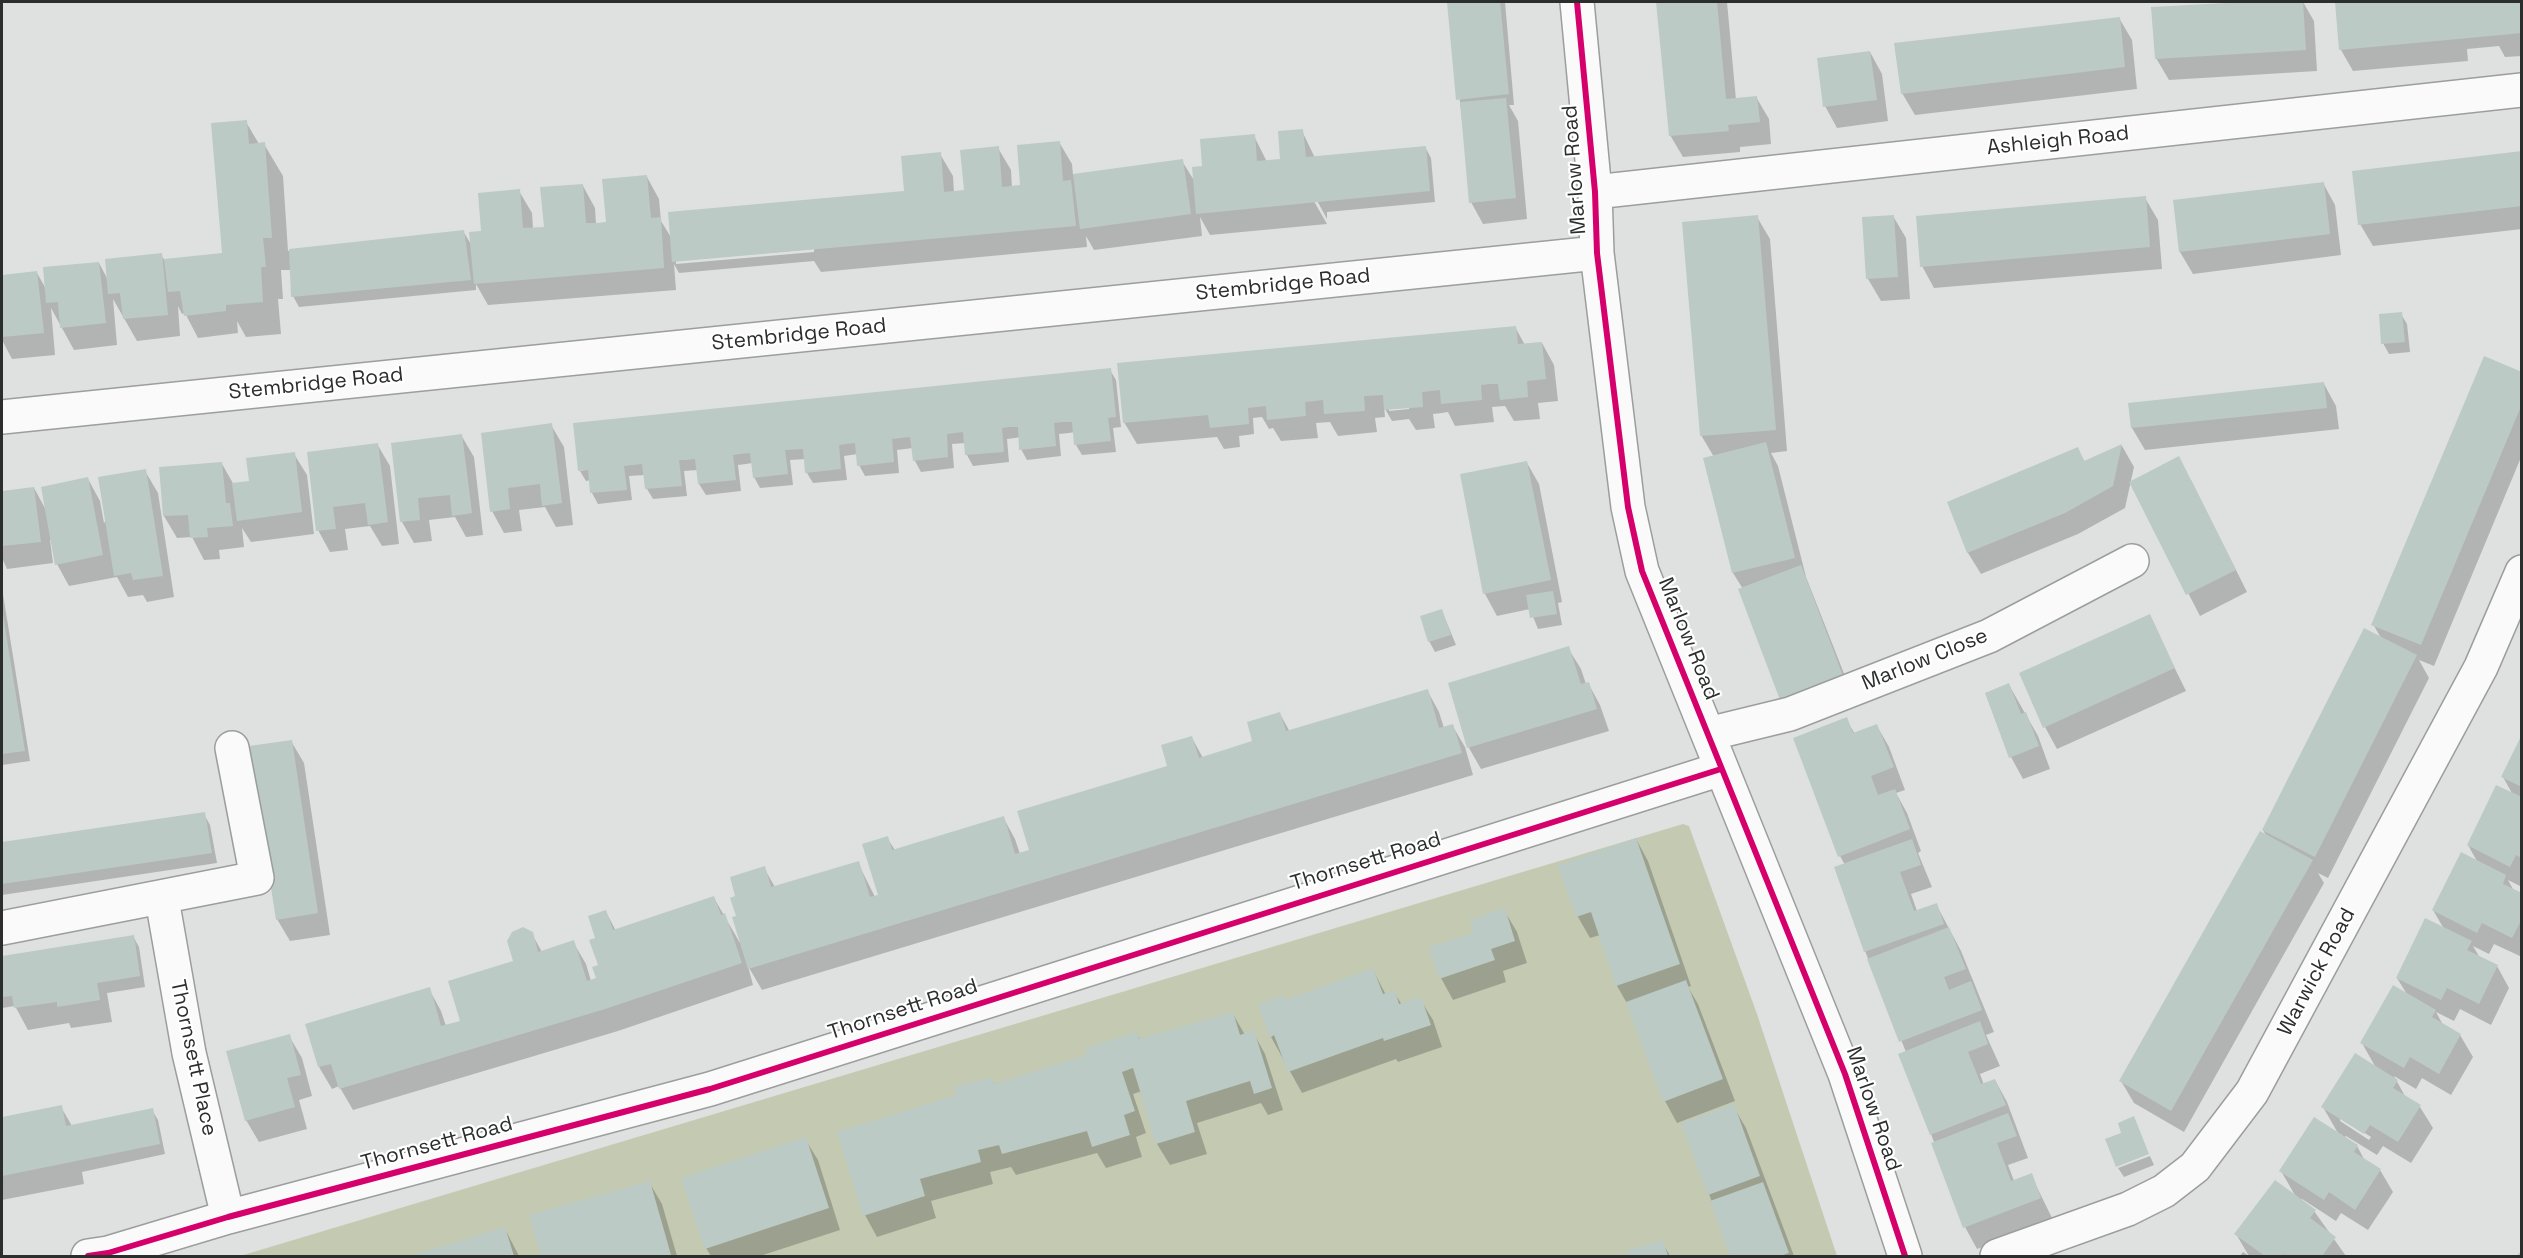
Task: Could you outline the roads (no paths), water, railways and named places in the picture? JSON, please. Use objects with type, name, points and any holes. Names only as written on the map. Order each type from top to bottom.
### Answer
[{"type":"street","name":"Marlow Road","points":[[1577,2],[1595,192],[1597,253],[1628,507],[1642,571],[1845,1074],[1905,1257]]},
{"type":"street","name":"Ashleigh Road","points":[[1595,192],[2522,90]]},
{"type":"street","name":"Stembridge Road","points":[[2,417],[1597,253]]},
{"type":"street","name":"Marlow Close","points":[[1708,734],[1790,714],[1989,636],[2132,561]]},
{"type":"street","name":"Warwick Road","points":[[1997,1257],[2128,1209],[2164,1191],[2195,1167],[2258,1082],[2481,667],[2522,572]]},
{"type":"street","points":[[2,928],[162,899],[257,878],[232,748]]},
{"type":"street","name":"Thornsett Road","points":[[102,1256],[228,1217],[710,1089],[1721,769]]},
{"type":"street","name":"Thornsett Place","points":[[162,899],[189,1053],[228,1217]]}]
